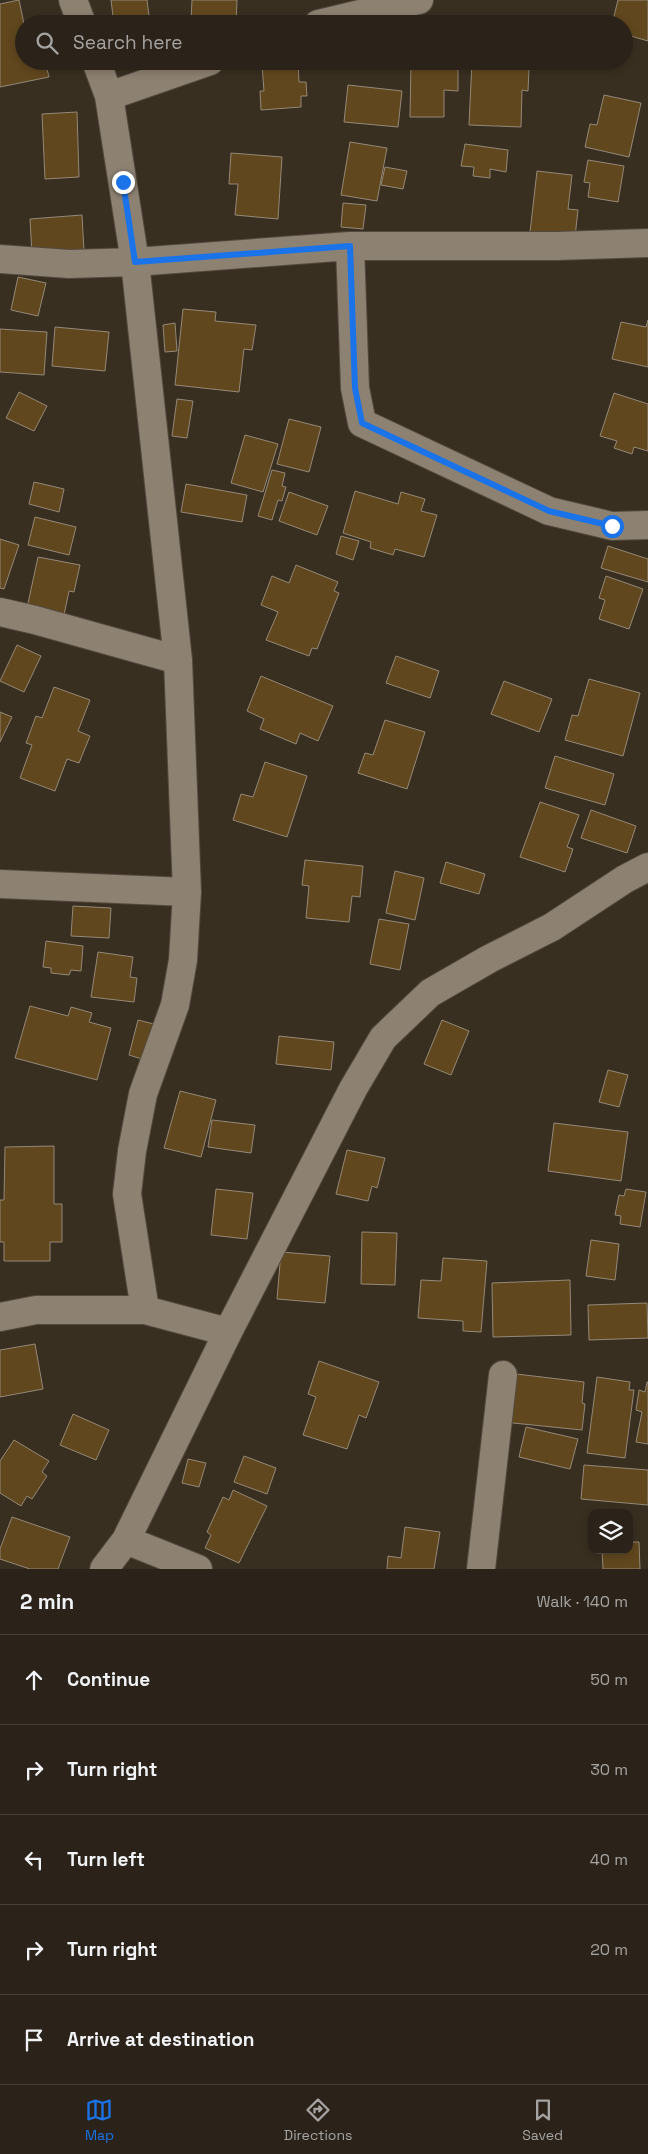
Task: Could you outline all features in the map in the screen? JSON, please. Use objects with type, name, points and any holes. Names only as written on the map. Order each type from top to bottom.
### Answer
[{"type":"street","points":[[73,0],[79,15]]},
{"type":"street","points":[[356,15],[419,0]]},
{"type":"street","points":[[99,70],[109,96],[135,262],[178,660],[187,892],[184,960],[175,1005],[143,1094],[132,1151],[127,1194],[145,1310]]},
{"type":"street","points":[[109,96],[184,70]]},
{"type":"street","points":[[0,259],[69,264],[135,262],[350,246],[556,246],[648,243]]},
{"type":"street","points":[[350,246],[355,388],[362,423],[549,511],[612,526],[648,525]]},
{"type":"street","points":[[0,612],[178,660]]},
{"type":"street","points":[[104,1569],[126,1540],[228,1332],[353,1089],[383,1038],[430,993],[489,959],[552,928],[625,878],[648,867]]},
{"type":"street","points":[[0,884],[187,892]]},
{"type":"street","points":[[0,1317],[36,1310],[145,1310],[228,1332]]},
{"type":"street","points":[[481,1569],[503,1375]]},
{"type":"street","points":[[126,1540],[198,1569]]},
{"type":"building","points":[[19,0],[22,15],[15,15],[15,70],[47,70],[49,77],[0,87],[0,4]]},
{"type":"building","points":[[111,0],[147,0],[149,15],[113,15]]},
{"type":"building","points":[[192,0],[237,0],[236,15],[191,15]]},
{"type":"building","points":[[618,0],[648,0],[648,41],[633,37],[633,15],[614,15]]},
{"type":"building","points":[[262,70],[298,70],[299,82],[306,82],[307,96],[301,96],[301,107],[261,110],[260,91],[264,91]]},
{"type":"building","points":[[411,70],[458,70],[458,91],[444,90],[444,117],[410,117]]},
{"type":"building","points":[[472,70],[529,70],[528,91],[522,90],[521,127],[469,125]]},
{"type":"building","points":[[348,85],[402,91],[398,127],[344,122]]},
{"type":"building","points":[[604,95],[641,103],[629,157],[585,147],[590,124],[597,125]]},
{"type":"building","points":[[77,112],[79,177],[45,179],[42,114]]},
{"type":"building","points":[[350,142],[387,148],[377,201],[341,195]]},
{"type":"building","points":[[465,144],[508,150],[506,172],[490,169],[490,178],[473,176],[474,167],[461,166]]},
{"type":"building","points":[[231,153],[282,157],[278,219],[235,215],[238,184],[229,184]]},
{"type":"building","points":[[588,160],[624,166],[618,202],[588,197],[590,183],[584,182]]},
{"type":"building","points":[[385,167],[407,171],[403,189],[381,185]]},
{"type":"building","points":[[537,171],[572,175],[568,209],[578,210],[575,237],[530,232]]},
{"type":"building","points":[[343,203],[366,205],[363,229],[341,227]]},
{"type":"building","points":[[82,215],[84,251],[32,255],[30,219]]},
{"type":"building","points":[[18,277],[46,283],[38,316],[11,310]]},
{"type":"building","points":[[183,309],[216,312],[215,321],[256,325],[252,350],[244,349],[239,392],[175,385]]},
{"type":"building","points":[[648,320],[648,367],[612,359],[621,322],[646,327]]},
{"type":"building","points":[[175,323],[177,351],[165,352],[163,325]]},
{"type":"building","points":[[55,327],[109,332],[105,371],[52,366]]},
{"type":"building","points":[[0,329],[47,332],[44,375],[0,372]]},
{"type":"building","points":[[19,392],[47,406],[34,431],[6,418]]},
{"type":"building","points":[[614,393],[648,404],[648,451],[634,447],[632,454],[614,448],[617,441],[600,436]]},
{"type":"building","points":[[177,399],[193,401],[187,438],[172,436]]},
{"type":"building","points":[[289,419],[321,427],[309,472],[277,464]]},
{"type":"building","points":[[245,435],[278,444],[263,492],[231,483]]},
{"type":"building","points":[[272,470],[285,473],[282,486],[286,487],[282,501],[278,500],[272,520],[258,516]]},
{"type":"building","points":[[34,482],[64,489],[59,512],[29,504]]},
{"type":"building","points":[[186,484],[247,495],[242,522],[181,512]]},
{"type":"building","points":[[355,491],[398,504],[401,492],[425,499],[421,511],[437,515],[424,557],[395,549],[393,555],[370,548],[371,542],[343,533]]},
{"type":"building","points":[[289,492],[328,506],[317,535],[279,521]]},
{"type":"building","points":[[35,517],[76,527],[69,555],[28,545]]},
{"type":"building","points":[[341,536],[359,541],[353,560],[336,554]]},
{"type":"building","points":[[0,539],[19,545],[4,589],[0,588]]},
{"type":"building","points":[[608,546],[648,559],[648,582],[601,568]]},
{"type":"building","points":[[38,557],[80,565],[74,592],[69,591],[64,615],[27,608]]},
{"type":"building","points":[[296,565],[338,582],[334,591],[339,593],[317,649],[312,648],[309,656],[266,640],[278,612],[261,605],[272,576],[289,583]]},
{"type":"building","points":[[606,576],[643,589],[629,629],[599,619],[605,600],[599,598]]},
{"type":"building","points":[[17,645],[41,656],[24,692],[0,681]]},
{"type":"building","points":[[396,656],[439,671],[430,698],[386,683]]},
{"type":"building","points":[[261,676],[333,706],[318,741],[300,733],[296,744],[260,729],[264,719],[247,711]]},
{"type":"building","points":[[589,679],[640,693],[623,756],[565,740],[572,715],[578,716]]},
{"type":"building","points":[[504,681],[552,699],[539,732],[491,714]]},
{"type":"building","points":[[54,687],[90,700],[78,731],[90,736],[79,763],[67,759],[55,791],[20,778],[32,745],[26,743],[36,716],[42,718]]},
{"type":"building","points":[[0,712],[12,717],[0,742]]},
{"type":"building","points":[[385,720],[425,732],[407,789],[358,773],[365,753],[373,755]]},
{"type":"building","points":[[555,756],[614,774],[605,805],[545,788]]},
{"type":"building","points":[[265,762],[307,776],[287,837],[233,820],[241,794],[253,797]]},
{"type":"building","points":[[540,802],[579,815],[567,847],[573,849],[565,872],[520,857]]},
{"type":"building","points":[[591,810],[636,826],[627,853],[581,838]]},
{"type":"building","points":[[305,860],[363,866],[360,897],[352,896],[349,922],[306,918],[309,886],[302,885]]},
{"type":"building","points":[[446,862],[485,874],[479,894],[440,883]]},
{"type":"building","points":[[395,871],[424,878],[415,920],[386,913]]},
{"type":"building","points":[[73,906],[111,908],[109,938],[71,936]]},
{"type":"building","points":[[379,919],[409,924],[400,970],[370,964]]},
{"type":"building","points":[[46,941],[83,946],[81,971],[71,970],[69,975],[51,973],[51,968],[43,967]]},
{"type":"building","points":[[98,952],[133,957],[130,977],[137,978],[134,1002],[91,997]]},
{"type":"building","points":[[30,1006],[68,1016],[71,1007],[92,1013],[89,1022],[111,1028],[97,1080],[15,1058]]},
{"type":"building","points":[[138,1020],[154,1024],[145,1060],[129,1055]]},
{"type":"building","points":[[442,1020],[469,1031],[451,1075],[424,1064]]},
{"type":"building","points":[[279,1036],[334,1042],[331,1070],[276,1064]]},
{"type":"building","points":[[608,1070],[628,1075],[619,1107],[599,1102]]},
{"type":"building","points":[[180,1091],[216,1100],[201,1157],[164,1148]]},
{"type":"building","points":[[212,1120],[255,1125],[251,1153],[208,1147]]},
{"type":"building","points":[[554,1123],[628,1132],[621,1181],[548,1171]]},
{"type":"building","points":[[54,1146],[54,1204],[62,1204],[62,1242],[50,1242],[50,1261],[4,1261],[4,1242],[0,1242],[0,1200],[4,1200],[5,1147]]},
{"type":"building","points":[[347,1150],[385,1158],[377,1188],[372,1186],[368,1201],[336,1194]]},
{"type":"building","points":[[216,1189],[253,1193],[247,1239],[211,1235]]},
{"type":"building","points":[[626,1189],[646,1192],[640,1227],[620,1224],[621,1216],[615,1215],[619,1195],[624,1196]]},
{"type":"building","points":[[362,1232],[397,1233],[395,1285],[361,1284]]},
{"type":"building","points":[[591,1240],[619,1244],[615,1280],[586,1276]]},
{"type":"building","points":[[281,1252],[330,1256],[325,1303],[277,1299]]},
{"type":"building","points":[[443,1258],[487,1261],[481,1332],[463,1331],[463,1321],[418,1318],[421,1280],[441,1281]]},
{"type":"building","points":[[570,1280],[571,1335],[493,1337],[492,1283]]},
{"type":"building","points":[[647,1303],[648,1338],[589,1340],[588,1305]]},
{"type":"building","points":[[35,1344],[43,1389],[0,1397],[0,1350]]},
{"type":"building","points":[[319,1361],[379,1382],[366,1418],[359,1415],[347,1449],[303,1435],[316,1397],[308,1394]]},
{"type":"building","points":[[508,1373],[584,1382],[582,1403],[585,1404],[582,1430],[503,1422]]},
{"type":"building","points":[[597,1377],[630,1382],[629,1390],[634,1390],[625,1458],[587,1453]]},
{"type":"building","points":[[647,1382],[648,1444],[636,1442],[642,1412],[636,1410],[639,1390],[645,1392]]},
{"type":"building","points":[[73,1414],[109,1430],[96,1460],[60,1445]]},
{"type":"building","points":[[526,1427],[578,1439],[570,1469],[519,1457]]},
{"type":"building","points":[[14,1440],[49,1461],[42,1472],[47,1476],[32,1499],[27,1496],[21,1506],[0,1493],[0,1461]]},
{"type":"building","points":[[244,1456],[276,1468],[267,1494],[234,1482]]},
{"type":"building","points":[[188,1459],[206,1463],[199,1487],[182,1483]]},
{"type":"building","points":[[584,1465],[648,1470],[648,1505],[581,1499]]},
{"type":"building","points":[[233,1490],[267,1506],[239,1563],[205,1548],[211,1535],[207,1532],[223,1497],[229,1500]]},
{"type":"building","points":[[12,1517],[70,1537],[58,1569],[30,1569],[0,1559],[0,1549]]},
{"type":"building","points":[[405,1527],[440,1532],[434,1569],[387,1569],[388,1556],[401,1558]]},
{"type":"building","points":[[633,1542],[639,1542],[640,1569],[603,1569],[602,1554],[633,1554]]},
{"type":"route","points":[[123,182],[135,262],[350,246],[355,388],[362,423],[549,511],[612,526]]}]
